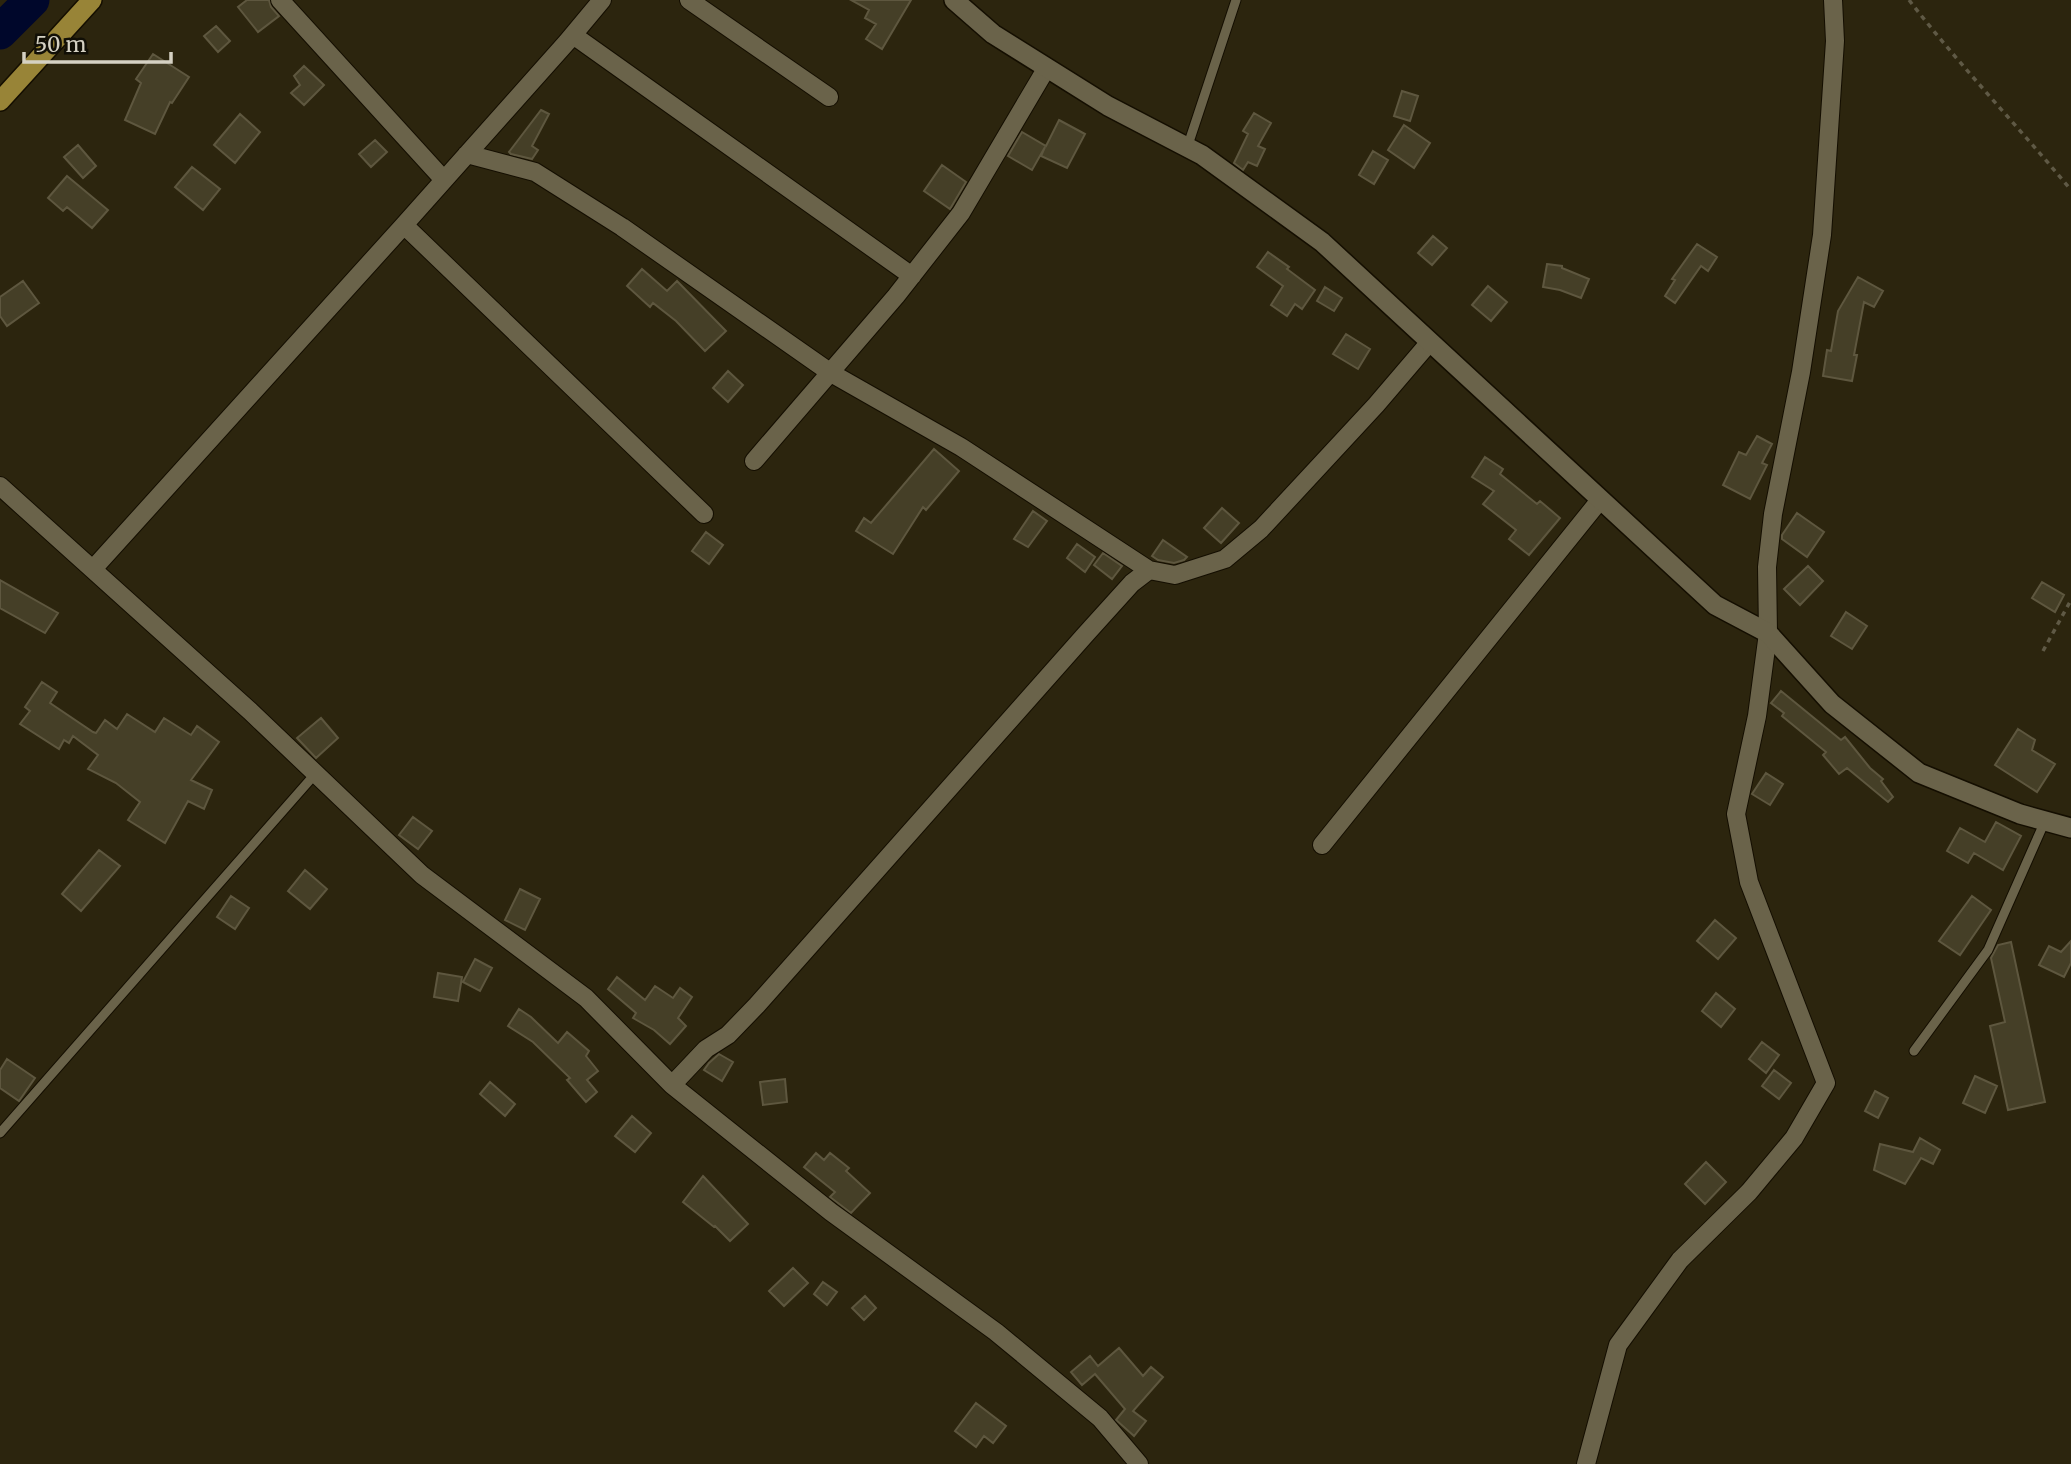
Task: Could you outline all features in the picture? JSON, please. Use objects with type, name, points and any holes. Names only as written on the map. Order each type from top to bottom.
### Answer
[{"type":"highway","points":[[0,101],[92,0]]},
{"type":"street","points":[[280,0],[444,180]]},
{"type":"street","points":[[93,569],[404,225],[602,0]]},
{"type":"street","points":[[689,0],[829,97]]},
{"type":"street","points":[[954,0],[993,34],[1046,69],[1108,106],[1202,155],[1322,242],[1715,605],[1768,634],[1832,704],[1919,774],[2020,814],[2071,828]]},
{"type":"street","points":[[1586,1464],[1618,1345],[1680,1260],[1749,1192],[1794,1138],[1826,1083],[1749,882],[1736,814],[1757,716],[1768,634],[1767,567],[1773,514],[1801,372],[1822,235],[1835,41],[1833,0]]},
{"type":"street","points":[[573,35],[912,276]]},
{"type":"street","points":[[754,461],[912,276],[961,213],[1046,69]]},
{"type":"street","points":[[467,154],[535,172],[622,227],[831,373],[961,447],[1149,570],[1175,575],[1225,559],[1261,529],[1430,343]]},
{"type":"street","points":[[404,225],[704,514]]},
{"type":"street","points":[[0,486],[316,773],[422,875],[586,998],[672,1085],[831,1212],[996,1332],[1100,1418],[1139,1464]]},
{"type":"street","points":[[1322,845],[1600,500]]},
{"type":"street","points":[[672,1085],[706,1049],[728,1035],[758,1005],[1085,635],[1132,583],[1149,570]]},
{"type":"lane","points":[[1187,148],[1236,0]]},
{"type":"lane","points":[[0,1133],[316,773]]},
{"type":"lane","points":[[1914,1051],[1988,950],[2045,821]]},
{"type":"path","points":[[1909,0],[1941,42],[2015,122],[2071,190]]},
{"type":"path","points":[[2043,651],[2071,600]]},
{"type":"building","points":[[247,0],[269,0],[279,16],[258,32],[238,7]]},
{"type":"building","points":[[851,0],[911,0],[882,49],[866,39],[876,24],[865,18],[869,10]]},
{"type":"building","points":[[216,26],[230,41],[218,52],[204,36]]},
{"type":"building","points":[[153,54],[189,77],[172,103],[170,102],[155,134],[125,120],[141,83],[136,79]]},
{"type":"building","points":[[304,66],[324,85],[304,105],[291,93],[300,85],[294,76]]},
{"type":"building","points":[[1402,91],[1418,96],[1410,121],[1394,116]]},
{"type":"building","points":[[541,110],[549,114],[532,146],[538,150],[532,159],[511,154],[509,152]]},
{"type":"building","points":[[1254,113],[1271,123],[1258,146],[1265,149],[1257,166],[1248,162],[1243,170],[1234,163],[1248,134],[1243,131]]},
{"type":"building","points":[[240,114],[260,132],[235,163],[214,145]]},
{"type":"building","points":[[1059,120],[1085,134],[1067,168],[1041,156],[1045,147],[1032,170],[1008,156],[1022,132],[1046,146]]},
{"type":"building","points":[[1404,125],[1430,143],[1414,168],[1388,150]]},
{"type":"building","points":[[375,140],[387,152],[371,167],[359,154]]},
{"type":"building","points":[[78,145],[96,166],[83,178],[64,157]]},
{"type":"building","points":[[1373,151],[1388,160],[1374,184],[1359,175]]},
{"type":"building","points":[[942,165],[966,182],[950,209],[924,191]]},
{"type":"building","points":[[192,167],[220,189],[203,210],[175,187]]},
{"type":"building","points":[[67,176],[108,210],[92,228],[67,207],[63,211],[48,198]]},
{"type":"building","points":[[1433,236],[1447,248],[1432,265],[1418,253]]},
{"type":"building","points":[[1697,244],[1717,257],[1708,271],[1701,266],[1675,303],[1665,296],[1675,280],[1672,279]]},
{"type":"building","points":[[1268,252],[1315,290],[1302,309],[1295,304],[1287,316],[1271,305],[1283,286],[1257,267]]},
{"type":"building","points":[[1547,264],[1562,266],[1589,279],[1581,298],[1543,287]]},
{"type":"building","points":[[642,269],[667,291],[677,281],[726,331],[705,351],[676,321],[653,303],[650,307],[627,286]]},
{"type":"building","points":[[1858,277],[1883,291],[1874,307],[1864,302],[1852,381],[1823,376],[1827,350],[1831,351],[1838,311]]},
{"type":"building","points":[[23,281],[39,303],[7,326],[0,316],[0,297]]},
{"type":"building","points":[[1488,286],[1507,302],[1491,321],[1472,305]]},
{"type":"building","points":[[1325,287],[1342,298],[1334,311],[1317,301]]},
{"type":"building","points":[[1346,334],[1370,349],[1358,369],[1333,354]]},
{"type":"building","points":[[728,371],[743,385],[728,402],[713,388]]},
{"type":"building","points":[[1757,436],[1772,444],[1762,463],[1767,465],[1750,499],[1723,485],[1739,452],[1746,455]]},
{"type":"building","points":[[934,449],[959,471],[926,510],[923,507],[893,554],[856,531],[864,518],[871,523]]},
{"type":"building","points":[[1485,457],[1503,469],[1500,474],[1537,504],[1540,501],[1560,518],[1529,555],[1509,539],[1516,530],[1483,504],[1494,491],[1472,477]]},
{"type":"building","points":[[1222,508],[1239,523],[1221,543],[1204,528]]},
{"type":"building","points":[[1033,511],[1047,521],[1028,547],[1014,539]]},
{"type":"building","points":[[1797,513],[1824,532],[1807,557],[1782,539]]},
{"type":"building","points":[[706,532],[723,545],[709,564],[692,551]]},
{"type":"building","points":[[1163,540],[1187,557],[1174,563],[1152,556]]},
{"type":"building","points":[[1077,544],[1095,557],[1085,572],[1067,558]]},
{"type":"building","points":[[1103,553],[1122,566],[1112,579],[1094,565]]},
{"type":"building","points":[[1808,566],[1823,581],[1800,605],[1784,589]]},
{"type":"building","points":[[0,580],[58,613],[45,633],[0,608]]},
{"type":"building","points":[[2042,582],[2064,595],[2055,612],[2032,598]]},
{"type":"building","points":[[1846,612],[1867,626],[1852,649],[1831,636]]},
{"type":"building","points":[[42,682],[57,692],[50,703],[93,732],[96,733],[105,720],[117,729],[127,714],[155,732],[164,718],[191,735],[197,726],[219,742],[191,780],[212,790],[204,809],[188,801],[165,843],[128,820],[140,802],[116,783],[88,769],[98,755],[73,736],[69,743],[64,740],[59,749],[20,724],[30,711],[25,707]]},
{"type":"building","points":[[1781,691],[1841,740],[1845,737],[1870,768],[1883,779],[1881,781],[1893,797],[1888,802],[1847,768],[1839,774],[1823,755],[1826,752],[1782,716],[1784,713],[1771,703]]},
{"type":"building","points":[[321,718],[338,738],[316,758],[297,738]]},
{"type":"building","points":[[2018,729],[2035,740],[2032,750],[2055,764],[2037,792],[1995,765]]},
{"type":"building","points":[[1766,773],[1783,784],[1770,805],[1752,794]]},
{"type":"building","points":[[413,817],[432,831],[418,849],[399,835]]},
{"type":"building","points":[[1996,822],[2021,836],[2003,870],[1974,853],[1968,863],[1947,851],[1960,828],[1985,842]]},
{"type":"building","points":[[99,850],[120,866],[81,911],[62,894]]},
{"type":"building","points":[[305,870],[327,889],[310,909],[288,891]]},
{"type":"building","points":[[520,889],[540,899],[525,930],[505,920]]},
{"type":"building","points":[[231,896],[249,908],[235,929],[217,917]]},
{"type":"building","points":[[1972,896],[1991,910],[1960,955],[1939,941]]},
{"type":"building","points":[[1715,920],[1736,938],[1718,959],[1697,941]]},
{"type":"building","points":[[2071,941],[2071,963],[2064,977],[2039,965],[2049,946],[2061,952]]},
{"type":"building","points":[[2011,942],[2045,1102],[2008,1110],[1990,1026],[2005,1022],[1991,958],[1998,945]]},
{"type":"building","points":[[475,959],[492,968],[480,991],[463,982]]},
{"type":"building","points":[[438,973],[462,977],[458,1001],[434,997]]},
{"type":"building","points":[[617,977],[645,1000],[655,986],[673,998],[680,988],[692,997],[678,1018],[686,1026],[670,1044],[654,1030],[633,1018],[636,1013],[608,989]]},
{"type":"building","points":[[1716,993],[1735,1009],[1721,1027],[1702,1011]]},
{"type":"building","points":[[519,1009],[558,1043],[567,1032],[589,1051],[586,1056],[598,1071],[587,1080],[597,1092],[586,1102],[567,1080],[570,1078],[533,1042],[508,1026]]},
{"type":"building","points":[[1762,1042],[1779,1055],[1766,1073],[1749,1059]]},
{"type":"building","points":[[719,1054],[733,1062],[722,1081],[704,1070]]},
{"type":"building","points":[[7,1059],[35,1078],[19,1101],[0,1088],[0,1070]]},
{"type":"building","points":[[1774,1070],[1791,1083],[1779,1099],[1762,1086]]},
{"type":"building","points":[[1975,1076],[1997,1086],[1985,1113],[1963,1103]]},
{"type":"building","points":[[785,1079],[787,1102],[763,1105],[760,1082]]},
{"type":"building","points":[[490,1082],[515,1104],[505,1116],[480,1094]]},
{"type":"building","points":[[1875,1091],[1888,1098],[1878,1118],[1865,1111]]},
{"type":"building","points":[[632,1116],[651,1133],[635,1152],[615,1136]]},
{"type":"building","points":[[1920,1138],[1940,1150],[1933,1164],[1921,1158],[1905,1184],[1874,1170],[1880,1144],[1913,1152]]},
{"type":"building","points":[[816,1153],[824,1160],[830,1153],[849,1168],[846,1171],[870,1193],[851,1213],[830,1197],[835,1192],[804,1167]]},
{"type":"building","points":[[1706,1162],[1726,1182],[1705,1204],[1685,1184]]},
{"type":"building","points":[[703,1176],[748,1224],[730,1241],[683,1202]]},
{"type":"building","points":[[793,1268],[808,1283],[784,1306],[769,1291]]},
{"type":"building","points":[[823,1282],[837,1292],[827,1305],[814,1294]]},
{"type":"building","points":[[865,1296],[876,1308],[864,1320],[852,1308]]},
{"type":"building","points":[[1119,1348],[1143,1376],[1151,1367],[1163,1377],[1133,1411],[1146,1421],[1134,1436],[1116,1420],[1125,1409],[1095,1374],[1082,1385],[1071,1372],[1090,1356],[1098,1366]]},
{"type":"building","points":[[976,1403],[1006,1426],[993,1443],[984,1436],[976,1447],[955,1431]]},
{"type":"waterway","points":[[0,32],[32,0]]}]
